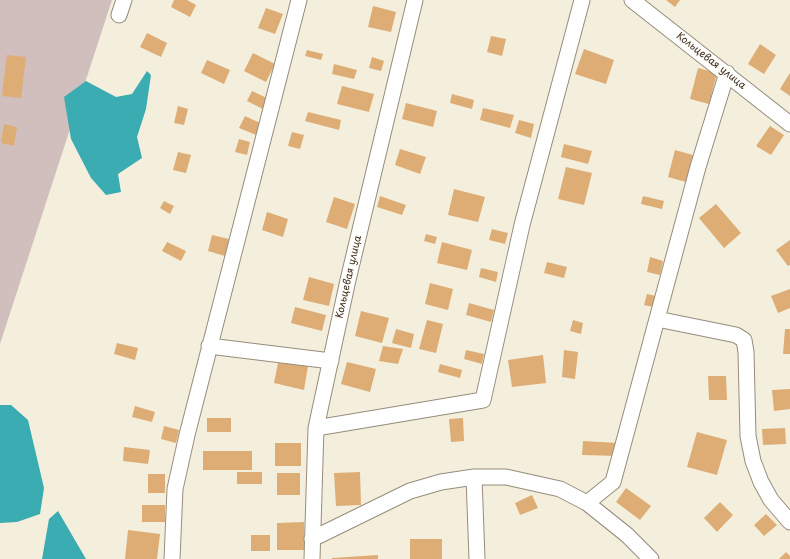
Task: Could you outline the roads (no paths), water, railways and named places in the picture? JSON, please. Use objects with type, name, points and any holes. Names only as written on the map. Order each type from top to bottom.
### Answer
[{"type":"street","points":[[118,15],[124,0]]},
{"type":"street","points":[[172,559],[175,489],[209,346],[299,0]]},
{"type":"street","name":"Кольцевая улица","points":[[312,559],[316,428],[348,280],[415,0]]},
{"type":"street","points":[[316,428],[483,400],[522,225],[582,0]]},
{"type":"street","name":"Кольцевая улица","points":[[632,0],[727,73],[790,124]]},
{"type":"street","points":[[587,503],[613,482],[698,167],[727,73]]},
{"type":"street","points":[[657,319],[736,335],[744,340],[746,352],[748,436],[753,461],[761,482],[771,500],[790,522]]},
{"type":"street","points":[[209,346],[331,361]]},
{"type":"street","points":[[474,477],[477,559]]},
{"type":"street","points":[[312,539],[410,491],[441,482],[474,477],[506,477],[560,489],[587,503],[627,535],[651,559]]},
{"type":"water","points":[[147,71],[151,75],[146,109],[137,137],[142,158],[118,174],[121,192],[106,195],[91,178],[71,139],[64,97],[86,81],[116,97],[132,94]]},
{"type":"water","points":[[0,405],[11,405],[28,420],[44,488],[40,514],[17,522],[0,523]]},
{"type":"water","points":[[58,511],[86,559],[42,559],[49,519]]}]
